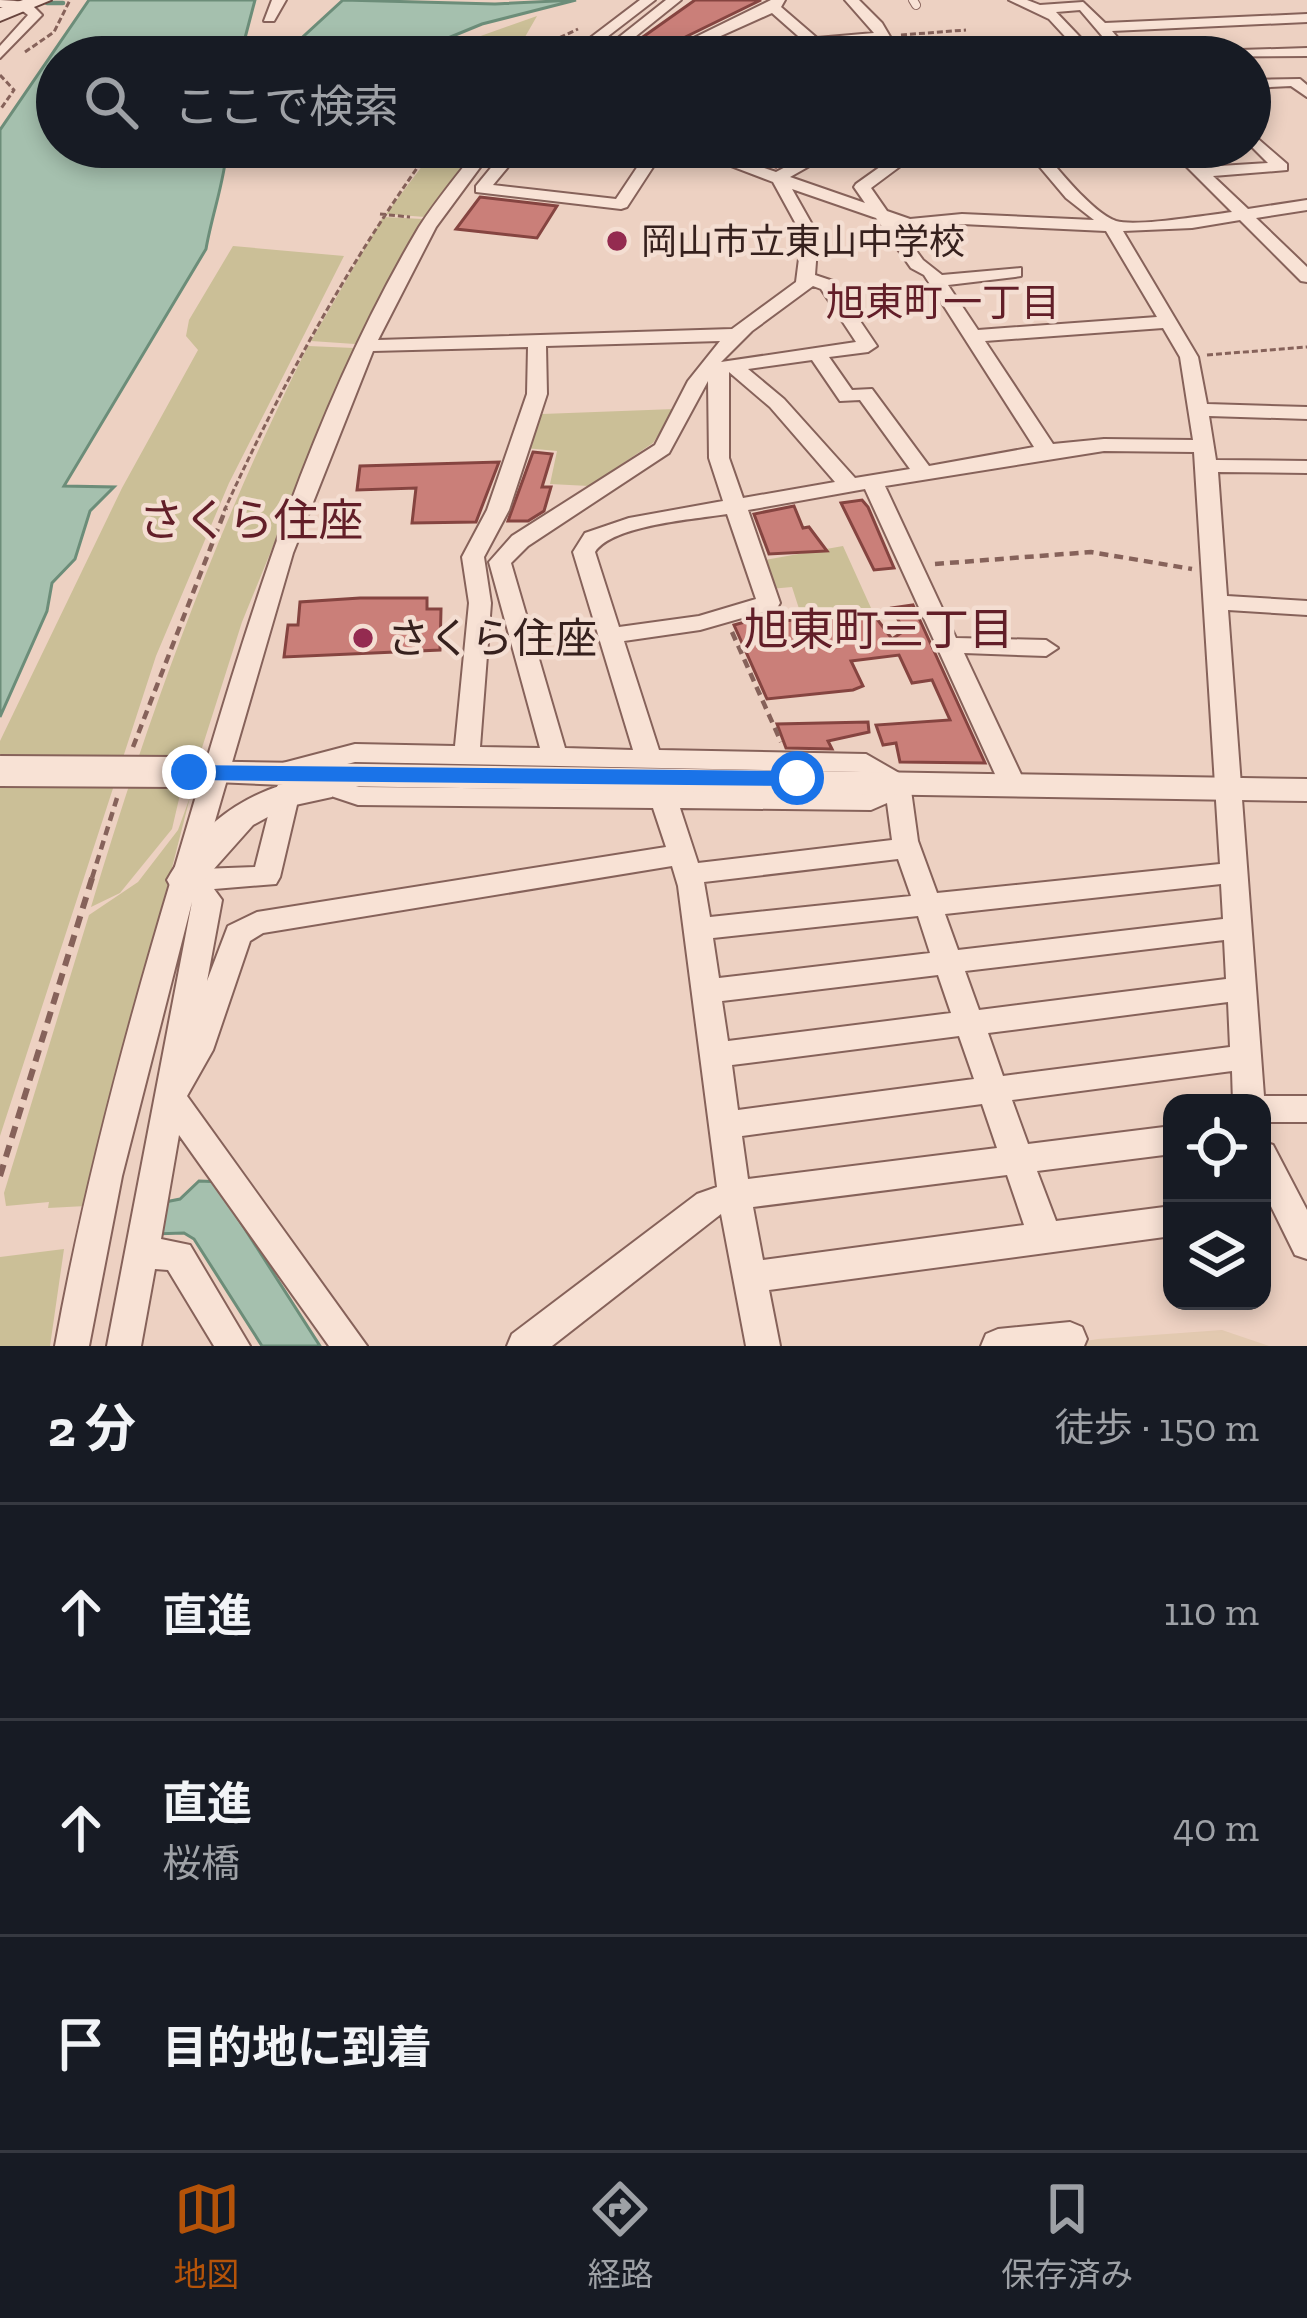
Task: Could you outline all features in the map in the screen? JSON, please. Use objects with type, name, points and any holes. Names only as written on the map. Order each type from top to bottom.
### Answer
[{"type":"main road","points":[[0,15],[33,2]]},
{"type":"street","points":[[269,18],[279,0]]},
{"type":"street","points":[[600,36],[648,0]]},
{"type":"street","points":[[627,36],[674,0]]},
{"type":"street","points":[[852,0],[884,36]]},
{"type":"street","points":[[1016,0],[1042,9],[1070,36]]},
{"type":"street","points":[[0,3],[33,2],[35,15],[0,54]]},
{"type":"street","points":[[706,36],[776,3],[789,26],[806,36]]},
{"type":"street","points":[[1042,9],[1079,3],[1111,36]]},
{"type":"street","points":[[1104,27],[1307,18]]},
{"type":"street","points":[[1178,23],[1190,36]]},
{"type":"street","points":[[1271,53],[1307,52]]},
{"type":"street","points":[[1271,83],[1294,82],[1306,90]]},
{"type":"street","points":[[72,1346],[83,1277],[184,880],[294,519],[365,346],[434,219],[472,168]]},
{"type":"street","points":[[499,168],[482,189],[621,204],[645,168]]},
{"type":"street","points":[[751,168],[909,224],[994,219],[1112,226],[1249,216],[1307,205]]},
{"type":"street","points":[[778,177],[795,168]]},
{"type":"street","points":[[889,168],[862,187],[917,264],[938,281],[1047,451]]},
{"type":"street","points":[[1049,168],[1072,195],[1112,226],[1189,357],[1205,456],[1215,573],[1248,1094]]},
{"type":"street","points":[[1194,168],[1307,277]]},
{"type":"street","points":[[1198,172],[1253,168]]},
{"type":"street","points":[[365,346],[732,335],[806,284],[810,235],[778,177]]},
{"type":"street","points":[[938,281],[1015,272]]},
{"type":"street","points":[[719,369],[868,346],[827,285],[807,278]]},
{"type":"street","points":[[976,336],[1171,322]]},
{"type":"street","points":[[555,757],[500,562],[520,542],[662,449],[719,369],[732,335]]},
{"type":"street","points":[[467,754],[480,603],[473,556],[498,510],[536,394],[537,341]]},
{"type":"street","points":[[817,353],[847,397],[865,393],[925,475]]},
{"type":"street","points":[[719,369],[777,403],[862,486],[911,566],[1012,785]]},
{"type":"street","points":[[609,636],[724,616],[769,602],[719,458],[719,369]]},
{"type":"street","points":[[1197,410],[1307,413]]},
{"type":"street","points":[[649,759],[584,552],[593,538],[637,524],[1104,445],[1307,467]]},
{"type":"street","points":[[1217,602],[1307,608]]},
{"type":"street","points":[[948,645],[1046,649]]},
{"type":"street","points":[[184,880],[238,818],[281,783],[355,754],[866,763],[897,783],[908,848],[1046,1238]]},
{"type":"street","points":[[0,771],[214,772],[281,783],[897,783],[1307,790]]},
{"type":"street","points":[[343,781],[358,796],[871,802],[897,783]]},
{"type":"street","points":[[184,880],[266,877],[281,783]]},
{"type":"street","points":[[663,798],[686,864],[734,1195],[763,1346]]},
{"type":"street","points":[[169,1096],[198,1050],[238,934],[257,923],[686,864],[908,848]]},
{"type":"street","points":[[697,929],[1232,873]]},
{"type":"street","points":[[124,1346],[208,900],[184,880]]},
{"type":"street","points":[[705,991],[1236,928]]},
{"type":"street","points":[[714,1055],[1241,989]]},
{"type":"street","points":[[724,1125],[1246,1057]]},
{"type":"street","points":[[169,1096],[350,1346]]},
{"type":"street","points":[[1271,1109],[1307,1109]]},
{"type":"street","points":[[524,1346],[709,1204],[734,1195],[1163,1141]]},
{"type":"street","points":[[1274,1208],[1307,1244]]},
{"type":"street","points":[[750,1277],[1163,1222]]},
{"type":"street","points":[[139,1252],[178,1256],[233,1346]]},
{"type":"street","points":[[998,1346],[1070,1339]]},
{"type":"path","points":[[563,36],[584,26]]},
{"type":"path","points":[[884,36],[966,30]]},
{"type":"path","points":[[0,75],[14,94],[0,110]]},
{"type":"path","points":[[0,88],[8,86]]},
{"type":"path","points":[[131,751],[178,621],[285,378],[380,214],[415,168]]},
{"type":"path","points":[[380,214],[434,219]]},
{"type":"path","points":[[1189,357],[1307,347]]},
{"type":"path","points":[[911,566],[1091,552],[1215,573]]},
{"type":"path","points":[[724,616],[788,761]]},
{"type":"path","points":[[0,1176],[118,794]]},
{"type":"shaded area","points":[[89,0],[255,0],[246,36],[64,36]]},
{"type":"shaded area","points":[[343,0],[495,4],[576,0],[453,36],[304,36]]},
{"type":"shaded area","points":[[537,16],[526,36],[481,36]]},
{"type":"shaded area","points":[[36,77],[36,168],[224,168],[206,249],[64,486],[114,487],[90,511],[75,559],[52,583],[47,611],[0,717],[0,130]]},
{"type":"shaded area","points":[[421,168],[461,168],[425,217],[386,214]]},
{"type":"shaded area","points":[[383,217],[423,219],[355,344],[311,341]]},
{"type":"shaded area","points":[[233,246],[344,256],[229,483],[156,656],[0,1136],[0,741],[122,488],[198,350],[186,336],[189,320]]},
{"type":"shaded area","points":[[308,346],[354,348],[242,622],[201,751],[189,756],[172,829],[120,893],[91,907],[187,622],[244,483]]},
{"type":"shaded area","points":[[675,409],[653,443],[589,486],[550,484],[557,451],[525,448],[535,418],[542,414]]},
{"type":"shaded area","points":[[843,546],[871,608],[802,618],[792,587],[770,589],[759,561]]},
{"type":"shaded area","points":[[190,797],[86,1206],[48,1208],[49,1202],[6,1206],[4,1193],[89,915],[138,882],[178,830]]},
{"type":"shaded area","points":[[199,1181],[223,1182],[220,1190],[320,1346],[262,1346],[194,1239],[184,1233],[153,1234],[160,1203],[180,1199]]},
{"type":"shaded area","points":[[64,1249],[50,1346],[0,1346],[0,1257]]},
{"type":"shaded area","points":[[1222,1330],[1269,1346],[1054,1346],[1098,1339]]},
{"type":"building","points":[[695,0],[761,0],[687,36],[644,36]]},
{"type":"building","points":[[480,197],[557,206],[537,238],[456,229]]},
{"type":"building","points":[[533,452],[552,454],[542,487],[551,487],[544,511],[528,521],[508,521]]},
{"type":"building","points":[[499,462],[476,522],[412,523],[416,488],[357,490],[360,466]]},
{"type":"building","points":[[862,500],[894,568],[874,570],[841,503]]},
{"type":"building","points":[[794,506],[803,528],[809,527],[827,551],[769,554],[754,514]]},
{"type":"building","name":"さくら住座","points":[[427,598],[427,609],[441,609],[440,650],[284,657],[288,625],[298,625],[300,602]]},
{"type":"building","points":[[913,605],[985,763],[900,762],[896,743],[883,745],[876,725],[950,720],[932,680],[912,683],[899,655],[851,661],[863,686],[853,690],[767,699],[734,625],[777,613],[785,621],[871,611],[892,639],[904,631],[892,608]]},
{"type":"building","points":[[868,722],[869,732],[828,741],[832,749],[786,748],[777,724]]},
{"type":"waterway","points":[[47,3],[63,3]]},
{"type":"place","name":"岡山市立東山中学校","points":[[617,241]]},
{"type":"place","name":"さくら住座","points":[[363,638]]},
{"type":"district","name":"旭東町一丁目","points":[[943,302]]},
{"type":"district","name":"さくら住座","points":[[251,520]]},
{"type":"district","name":"旭東町三丁目","points":[[879,629]]},
{"type":"route","points":[[189,772],[797,778]]}]
